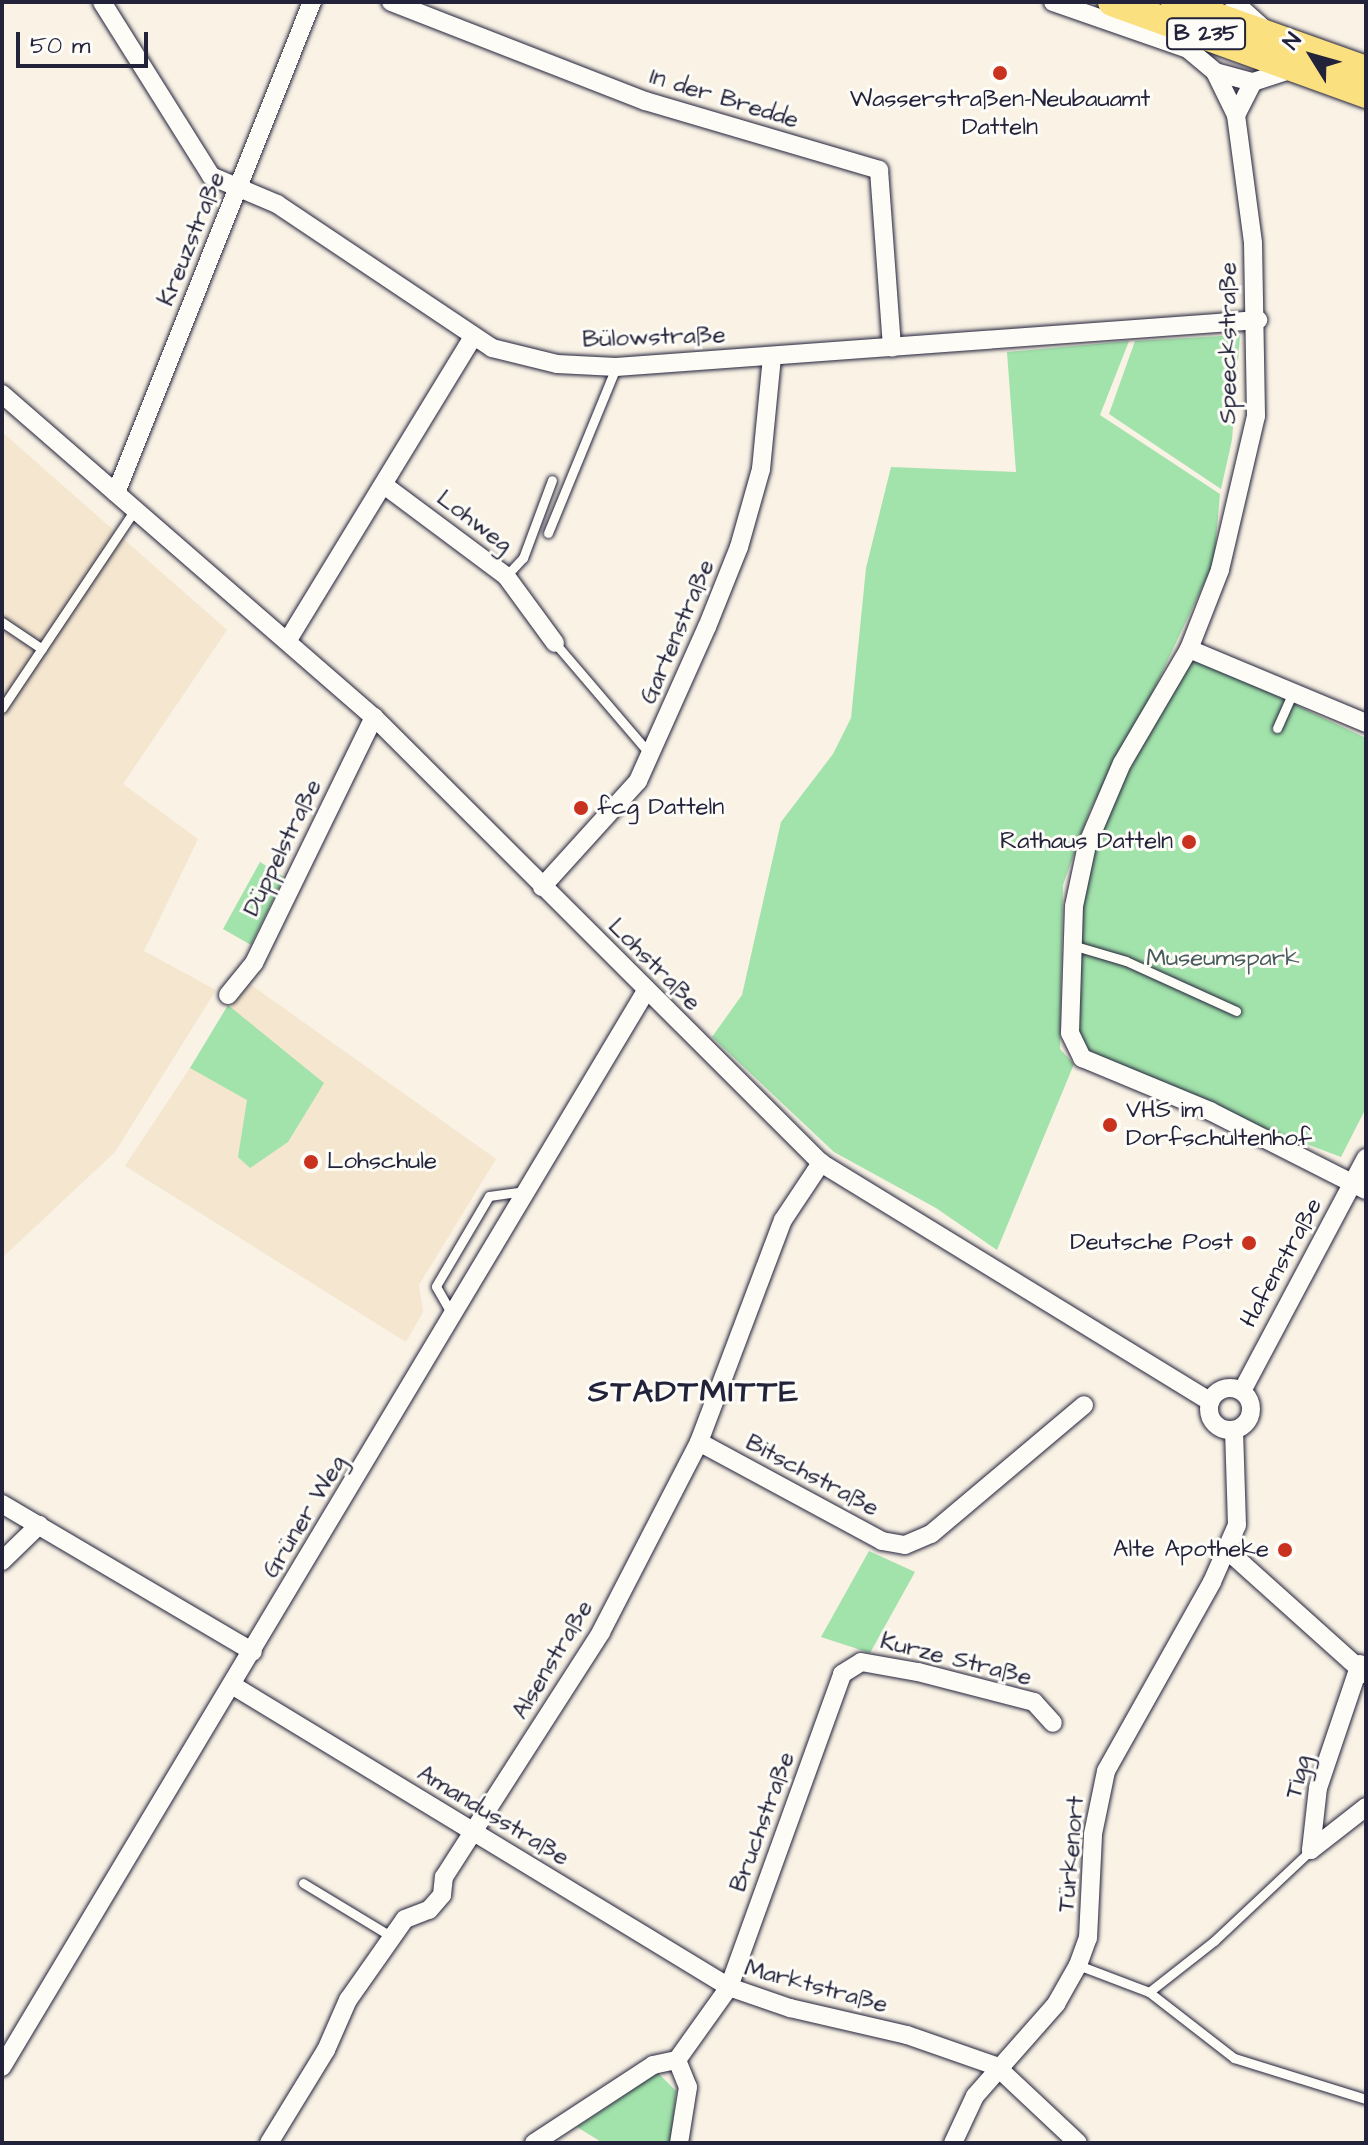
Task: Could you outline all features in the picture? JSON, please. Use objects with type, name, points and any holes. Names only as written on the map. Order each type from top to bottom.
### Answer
[{"type":"main road","name":"B 235","points":[[1112,2],[1366,94]]},
{"type":"main road","name":"B 235","points":[[1175,2],[1366,70]]},
{"type":"street","name":"Bülowstraße","points":[[102,2],[211,176],[277,204],[472,339],[557,364],[616,367],[1258,320]]},
{"type":"street","name":"Kreuzstraße","points":[[116,493],[312,2]]},
{"type":"street","name":"In der Bredde","points":[[391,2],[645,101],[879,170],[892,348]]},
{"type":"street","points":[[1053,2],[1188,49],[1215,72],[1236,115]]},
{"type":"street","points":[[1234,2],[1269,33]]},
{"type":"street","points":[[1215,72],[1253,82],[1298,68]]},
{"type":"street","points":[[1236,115],[1253,82]]},
{"type":"street","name":"Speeckstraße","points":[[1236,115],[1258,320],[1256,416],[1238,503],[1189,649],[1100,806],[1081,866],[1072,945],[1070,1033],[1082,1058],[1210,1111],[1360,1187]]},
{"type":"street","points":[[288,640],[472,339]]},
{"type":"street","name":"Gartenstraße","points":[[542,887],[623,801],[651,756],[739,547],[761,469],[772,357]]},
{"type":"street","name":"Lohstraße","points":[[2,394],[374,717],[821,1163],[1210,1401],[1216,1426],[1234,1431]]},
{"type":"street","name":"Lohweg","points":[[384,485],[506,576],[555,643]]},
{"type":"street","points":[[1189,649],[1366,723]]},
{"type":"street","name":"Düppelstraße","points":[[228,995],[254,963],[374,717]]},
{"type":"street","name":"Grüner Weg","points":[[2,2067],[646,991]]},
{"type":"street","name":"Hafenstraße","points":[[1242,1391],[1360,1187],[1366,1158]]},
{"type":"street","name":"Alsenstraße","points":[[269,2143],[326,2050],[343,2007],[405,1919],[436,1903],[444,1877],[601,1632],[699,1442],[783,1220],[821,1163]]},
{"type":"street","points":[[1210,1401],[1224,1389],[1242,1391],[1252,1413],[1234,1431],[1237,1525],[1227,1550],[1364,1668]]},
{"type":"street","name":"Bitschstraße","points":[[699,1442],[882,1541],[905,1545],[931,1534],[1084,1405]]},
{"type":"street","points":[[2,1504],[253,1652]]},
{"type":"street","points":[[2,1561],[39,1525]]},
{"type":"street","name":"Türkenort","points":[[953,2143],[975,2096],[996,2066],[1056,2004],[1078,1965],[1092,1915],[1093,1834],[1106,1771],[1227,1550]]},
{"type":"street","name":"Kurze Straße","points":[[842,1674],[861,1662],[918,1672],[1034,1702],[1053,1723]]},
{"type":"street","name":"Tigg","points":[[1311,1850],[1318,1788],[1364,1668]]},
{"type":"street","name":"Bruchstraße","points":[[729,1987],[842,1674]]},
{"type":"street","name":"Amandusstraße","points":[[232,1685],[729,1987]]},
{"type":"street","points":[[1311,1850],[1366,1807]]},
{"type":"street","name":"Marktstraße","points":[[677,2060],[729,1987],[790,2008],[907,2035],[996,2066]]},
{"type":"street","points":[[534,2143],[653,2065],[677,2060],[688,2087],[679,2143]]},
{"type":"street","points":[[996,2066],[1078,2143]]},
{"type":"lane","points":[[548,533],[616,367]]},
{"type":"lane","points":[[506,576],[523,558],[552,480]]},
{"type":"lane","points":[[2,708],[135,509]]},
{"type":"lane","points":[[2,622],[42,649]]},
{"type":"lane","points":[[555,643],[651,756]]},
{"type":"lane","points":[[1277,728],[1293,692]]},
{"type":"lane","points":[[1072,945],[1126,961],[1236,1011]]},
{"type":"lane","points":[[453,1316],[436,1286],[489,1196],[526,1191]]},
{"type":"lane","points":[[1149,1992],[1214,1941],[1311,1850]]},
{"type":"lane","points":[[303,1883],[392,1937]]},
{"type":"lane","points":[[1078,1965],[1149,1992],[1234,2058],[1366,2099]]},
{"type":"shaded area","points":[[2,432],[227,630],[123,784],[198,839],[144,951],[216,990],[115,1152],[2,1258]]},
{"type":"shaded area","name":"Lohschule","points":[[247,982],[496,1159],[419,1285],[423,1312],[406,1342],[125,1166]]},
{"type":"green space","points":[[1240,335],[1232,440],[1221,489],[1109,414],[1135,341]]},
{"type":"green space","points":[[1129,341],[1100,415],[1220,494],[1214,562],[1144,711],[1090,810],[1063,885],[1060,1049],[1074,1064],[997,1250],[936,1208],[834,1152],[712,1037],[742,995],[781,822],[833,754],[851,718],[866,568],[891,467],[1016,472],[1007,352]]},
{"type":"green space","name":"Museumspark","points":[[1192,656],[1366,738],[1366,1108],[1341,1157],[1104,1068],[1080,1045],[1077,1007],[1084,888],[1108,809]]},
{"type":"green space","points":[[260,862],[284,877],[251,945],[223,929]]},
{"type":"green space","points":[[228,1005],[324,1083],[288,1142],[250,1168],[238,1157],[247,1100],[190,1068]]},
{"type":"green space","points":[[869,1551],[915,1572],[870,1653],[821,1637]]},
{"type":"green space","points":[[658,2073],[676,2091],[671,2143],[603,2143],[577,2127]]},
{"type":"place","name":"Wasserstraßen-Neubauamt Datteln","points":[[1000,73]]},
{"type":"place","name":"fcg Datteln","points":[[581,808]]},
{"type":"place","name":"Rathaus Datteln","points":[[1189,842]]},
{"type":"place","name":"VHS im Dorfschultenhof","points":[[1110,1125]]},
{"type":"place","name":"Lohschule","points":[[311,1162]]},
{"type":"place","name":"Deutsche Post","points":[[1249,1243]]},
{"type":"place","name":"Alte Apotheke","points":[[1285,1550]]},
{"type":"district","name":"STADTMITTE","points":[[694,1392]]}]
